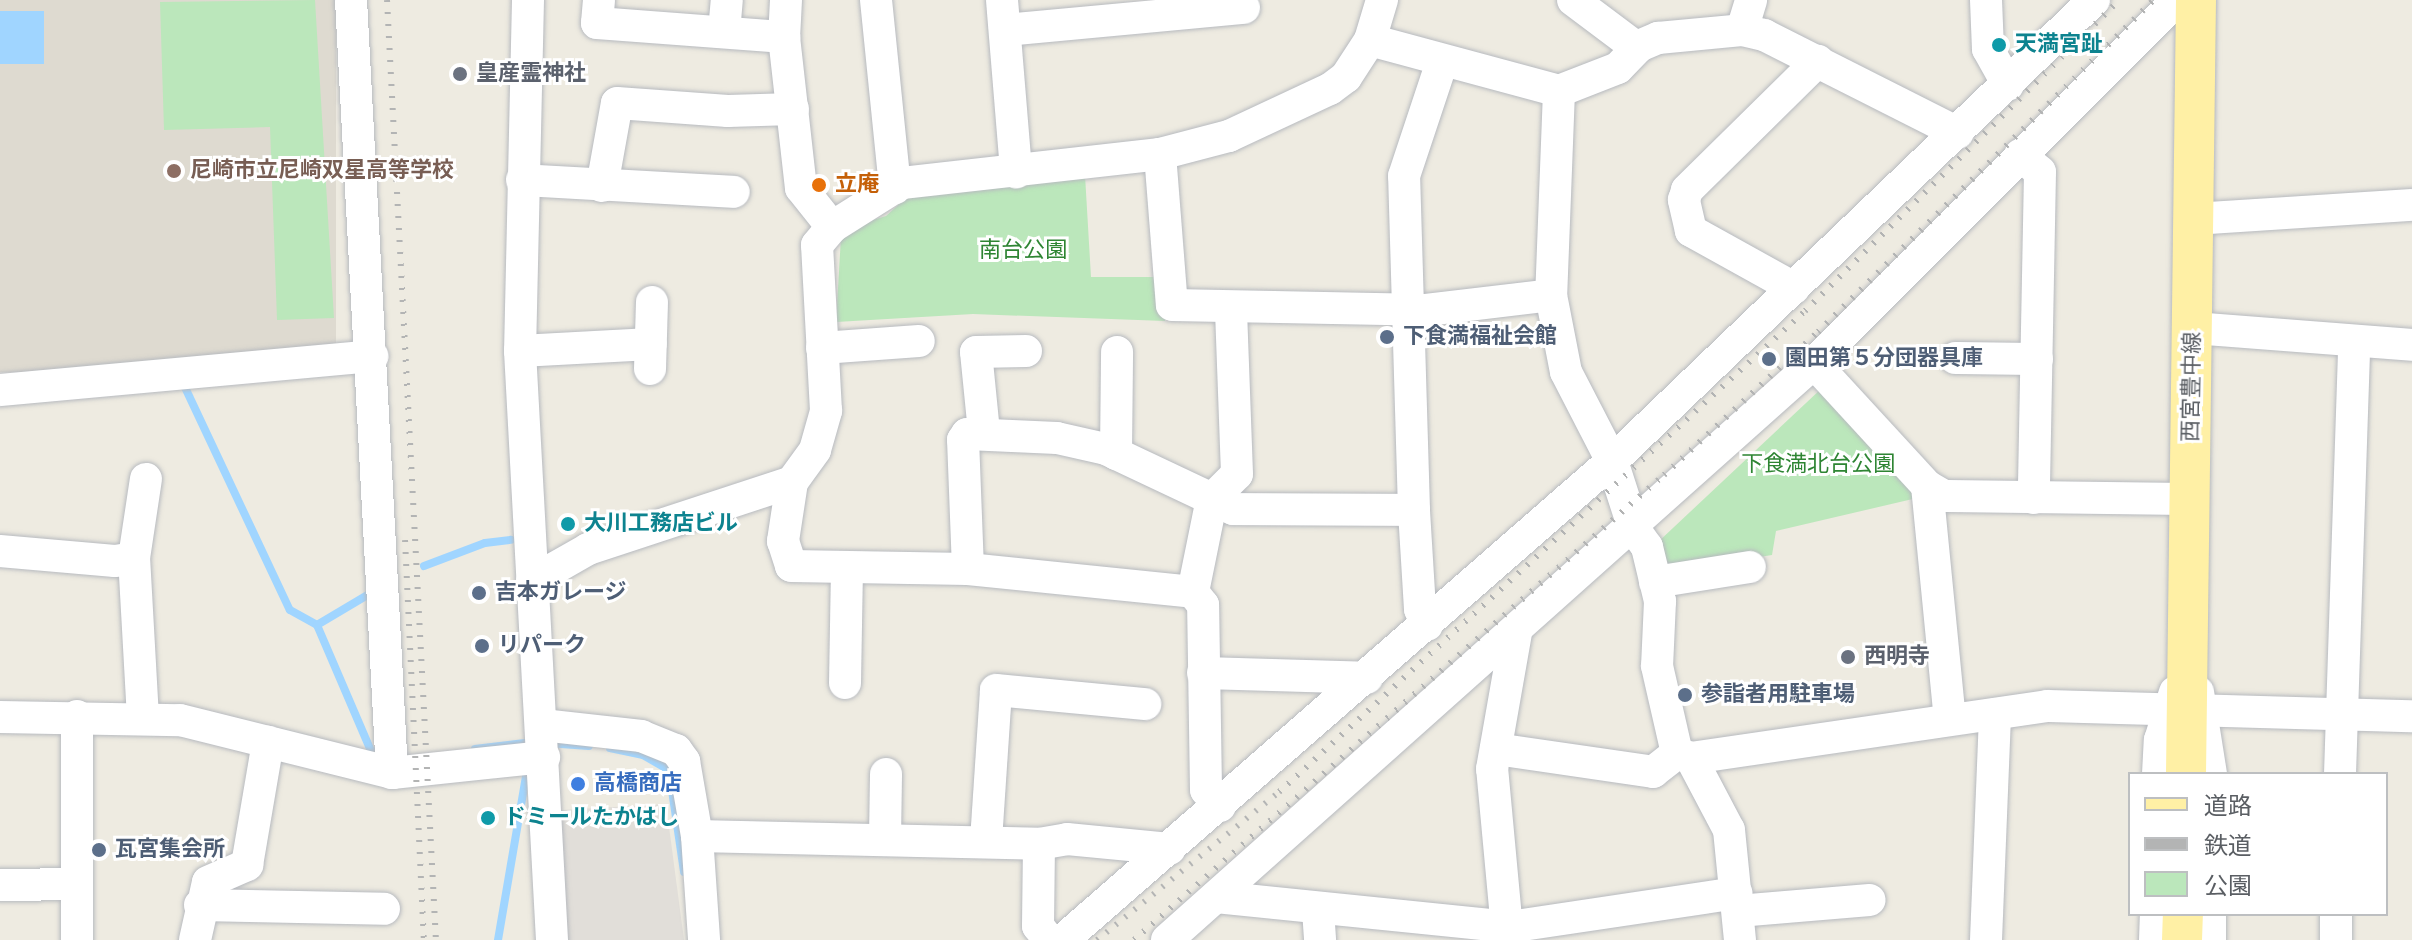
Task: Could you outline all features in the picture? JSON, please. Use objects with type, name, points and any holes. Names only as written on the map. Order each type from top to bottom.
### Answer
[{"type":"main road","name":"西宮豊中線","points":[[2186,772],[2196,0]]},
{"type":"main road","points":[[2182,940],[2183,916]]},
{"type":"street","points":[[351,0],[392,773]]},
{"type":"street","points":[[528,0],[520,351],[552,940]]},
{"type":"street","points":[[599,0],[597,23],[784,37]]},
{"type":"street","points":[[724,32],[727,0]]},
{"type":"street","points":[[786,0],[784,37],[801,188],[832,227]]},
{"type":"street","points":[[876,0],[895,188]]},
{"type":"street","points":[[1220,806],[1206,790],[1203,605],[1193,592],[968,569],[791,566],[783,541],[792,482],[815,450],[826,411],[817,245],[832,227],[895,188],[1160,154],[1229,136],[1330,89],[1346,77],[1370,40],[1382,0]]},
{"type":"street","points":[[1573,0],[1637,48]]},
{"type":"street","points":[[1986,0],[1988,49],[2008,85]]},
{"type":"street","points":[[1063,940],[1367,678],[1612,461],[2094,0]]},
{"type":"street","points":[[1167,940],[1634,529],[1814,363],[2177,0]]},
{"type":"street","points":[[1016,172],[1003,15],[1173,7],[1244,8]]},
{"type":"street","points":[[1370,40],[1442,62],[1559,91],[1618,68],[1637,48],[1747,15],[1818,61],[1958,133]]},
{"type":"street","points":[[1794,288],[1691,231],[1684,200],[1687,190],[1818,61]]},
{"type":"street","points":[[1427,625],[1420,609],[1414,510],[1404,176],[1442,62]]},
{"type":"street","points":[[1559,91],[1551,295],[1566,372],[1612,461],[1634,529],[1647,547],[1660,601],[1657,666],[1684,756],[1729,830],[1738,915]]},
{"type":"street","points":[[602,186],[617,103],[728,111],[793,109]]},
{"type":"street","points":[[1160,154],[1172,305],[1231,309],[1283,304],[1409,308],[1551,295]]},
{"type":"street","points":[[2020,155],[2040,172],[2034,498]]},
{"type":"street","points":[[522,180],[734,192]]},
{"type":"street","points":[[2194,219],[2412,205]]},
{"type":"street","points":[[520,351],[650,356],[652,302]]},
{"type":"street","points":[[1193,592],[1212,499],[1237,474],[1231,309]]},
{"type":"street","points":[[2193,328],[2412,345]]},
{"type":"street","points":[[822,348],[885,354],[919,341]]},
{"type":"street","points":[[2340,772],[2354,341]]},
{"type":"street","points":[[984,432],[976,352],[1026,351]]},
{"type":"street","points":[[1116,454],[1117,352]]},
{"type":"street","points":[[0,390],[372,356]]},
{"type":"street","points":[[1955,358],[2037,359]]},
{"type":"street","points":[[1814,363],[1927,486],[1944,496],[2190,499]]},
{"type":"street","points":[[968,569],[963,440],[984,432],[1057,438],[1116,454],[1233,509],[1414,510]]},
{"type":"street","points":[[143,718],[134,558],[146,479]]},
{"type":"street","points":[[532,581],[588,549],[792,482]]},
{"type":"street","points":[[1927,486],[1950,719]]},
{"type":"street","points":[[0,551],[115,561],[134,558]]},
{"type":"street","points":[[1655,582],[1750,567]]},
{"type":"street","points":[[845,683],[847,568]]},
{"type":"street","points":[[1509,934],[1492,769],[1516,633]]},
{"type":"street","points":[[1203,673],[1367,678]]},
{"type":"street","points":[[986,841],[996,690],[1145,704]]},
{"type":"street","points":[[1496,749],[1653,772],[1684,756],[2047,706],[2412,716]]},
{"type":"street","points":[[2158,772],[2160,740],[2186,711]]},
{"type":"street","points":[[2186,711],[2210,772]]},
{"type":"street","points":[[1986,940],[1995,714]]},
{"type":"street","points":[[77,716],[77,940]]},
{"type":"street","points":[[0,717],[180,720],[392,773],[543,742],[641,736],[676,750],[684,761],[697,836],[704,940]]},
{"type":"street","points":[[195,940],[200,905],[208,882],[247,865],[268,742]]},
{"type":"street","points":[[885,839],[886,774]]},
{"type":"street","points":[[697,836],[1039,844],[1067,839],[1170,849]]},
{"type":"street","points":[[1039,844],[1038,926],[1049,940]]},
{"type":"street","points":[[0,885],[77,884]]},
{"type":"street","points":[[1210,902],[1319,925],[1509,934],[1738,915],[1870,900]]},
{"type":"street","points":[[1204,940],[1210,902]]},
{"type":"street","points":[[200,905],[384,909]]},
{"type":"street","points":[[2155,940],[2156,916]]},
{"type":"street","points":[[2210,916],[2210,940]]},
{"type":"street","points":[[2336,916],[2336,940]]},
{"type":"shaded area","name":"尼崎市立尼崎双星高等学校","points":[[0,0],[336,0],[336,372],[0,372]]},
{"type":"shaded area","points":[[666,804],[684,940],[566,940],[561,810]]},
{"type":"green space","points":[[315,0],[334,318],[277,320],[270,127],[164,130],[160,2]]},
{"type":"green space","name":"南台公園","points":[[1085,175],[1091,277],[1164,277],[1165,321],[973,314],[836,322],[841,237],[860,224],[886,216],[907,197]]},
{"type":"green space","name":"下食満北台公園","points":[[1822,388],[1917,498],[1776,531],[1772,555],[1663,572],[1657,543]]},
{"type":"water","points":[[0,11],[44,11],[44,64],[0,64]]},
{"type":"waterway","points":[[182,381],[290,610],[317,625],[371,751],[383,753]]},
{"type":"waterway","points":[[424,566],[485,543],[511,540]]},
{"type":"waterway","points":[[317,625],[376,590]]},
{"type":"waterway","points":[[475,749],[533,742]]},
{"type":"waterway","points":[[547,743],[589,746]]},
{"type":"waterway","points":[[610,748],[643,755],[669,770],[684,872]]},
{"type":"waterway","points":[[498,940],[527,771]]},
{"type":"railway","points":[[387,0],[436,940]]},
{"type":"railway","points":[[1097,940],[1279,792],[1805,311],[2119,0]]},
{"type":"railway","points":[[1134,940],[1664,475],[1818,332],[2153,0]]},
{"type":"railway","points":[[405,540],[424,940]]},
{"type":"place","name":"天満宮趾","points":[[1999,45]]},
{"type":"place","name":"皇産霊神社","points":[[460,74]]},
{"type":"place","name":"尼崎市立尼崎双星高等学校","points":[[174,171]]},
{"type":"place","name":"立庵","points":[[819,185]]},
{"type":"place","name":"下食満福祉会館","points":[[1387,337]]},
{"type":"place","name":"園田第５分団器具庫","points":[[1769,359]]},
{"type":"place","name":"大川工務店ビル","points":[[568,524]]},
{"type":"place","name":"吉本ガレージ","points":[[479,593]]},
{"type":"place","name":"リパーク","points":[[482,646]]},
{"type":"place","name":"西明寺","points":[[1848,657]]},
{"type":"place","name":"参詣者用駐車場","points":[[1685,695]]},
{"type":"place","name":"高橋商店","points":[[578,784]]},
{"type":"place","name":"ドミールたかはし","points":[[488,818]]},
{"type":"place","name":"瓦宮集会所","points":[[99,850]]}]
